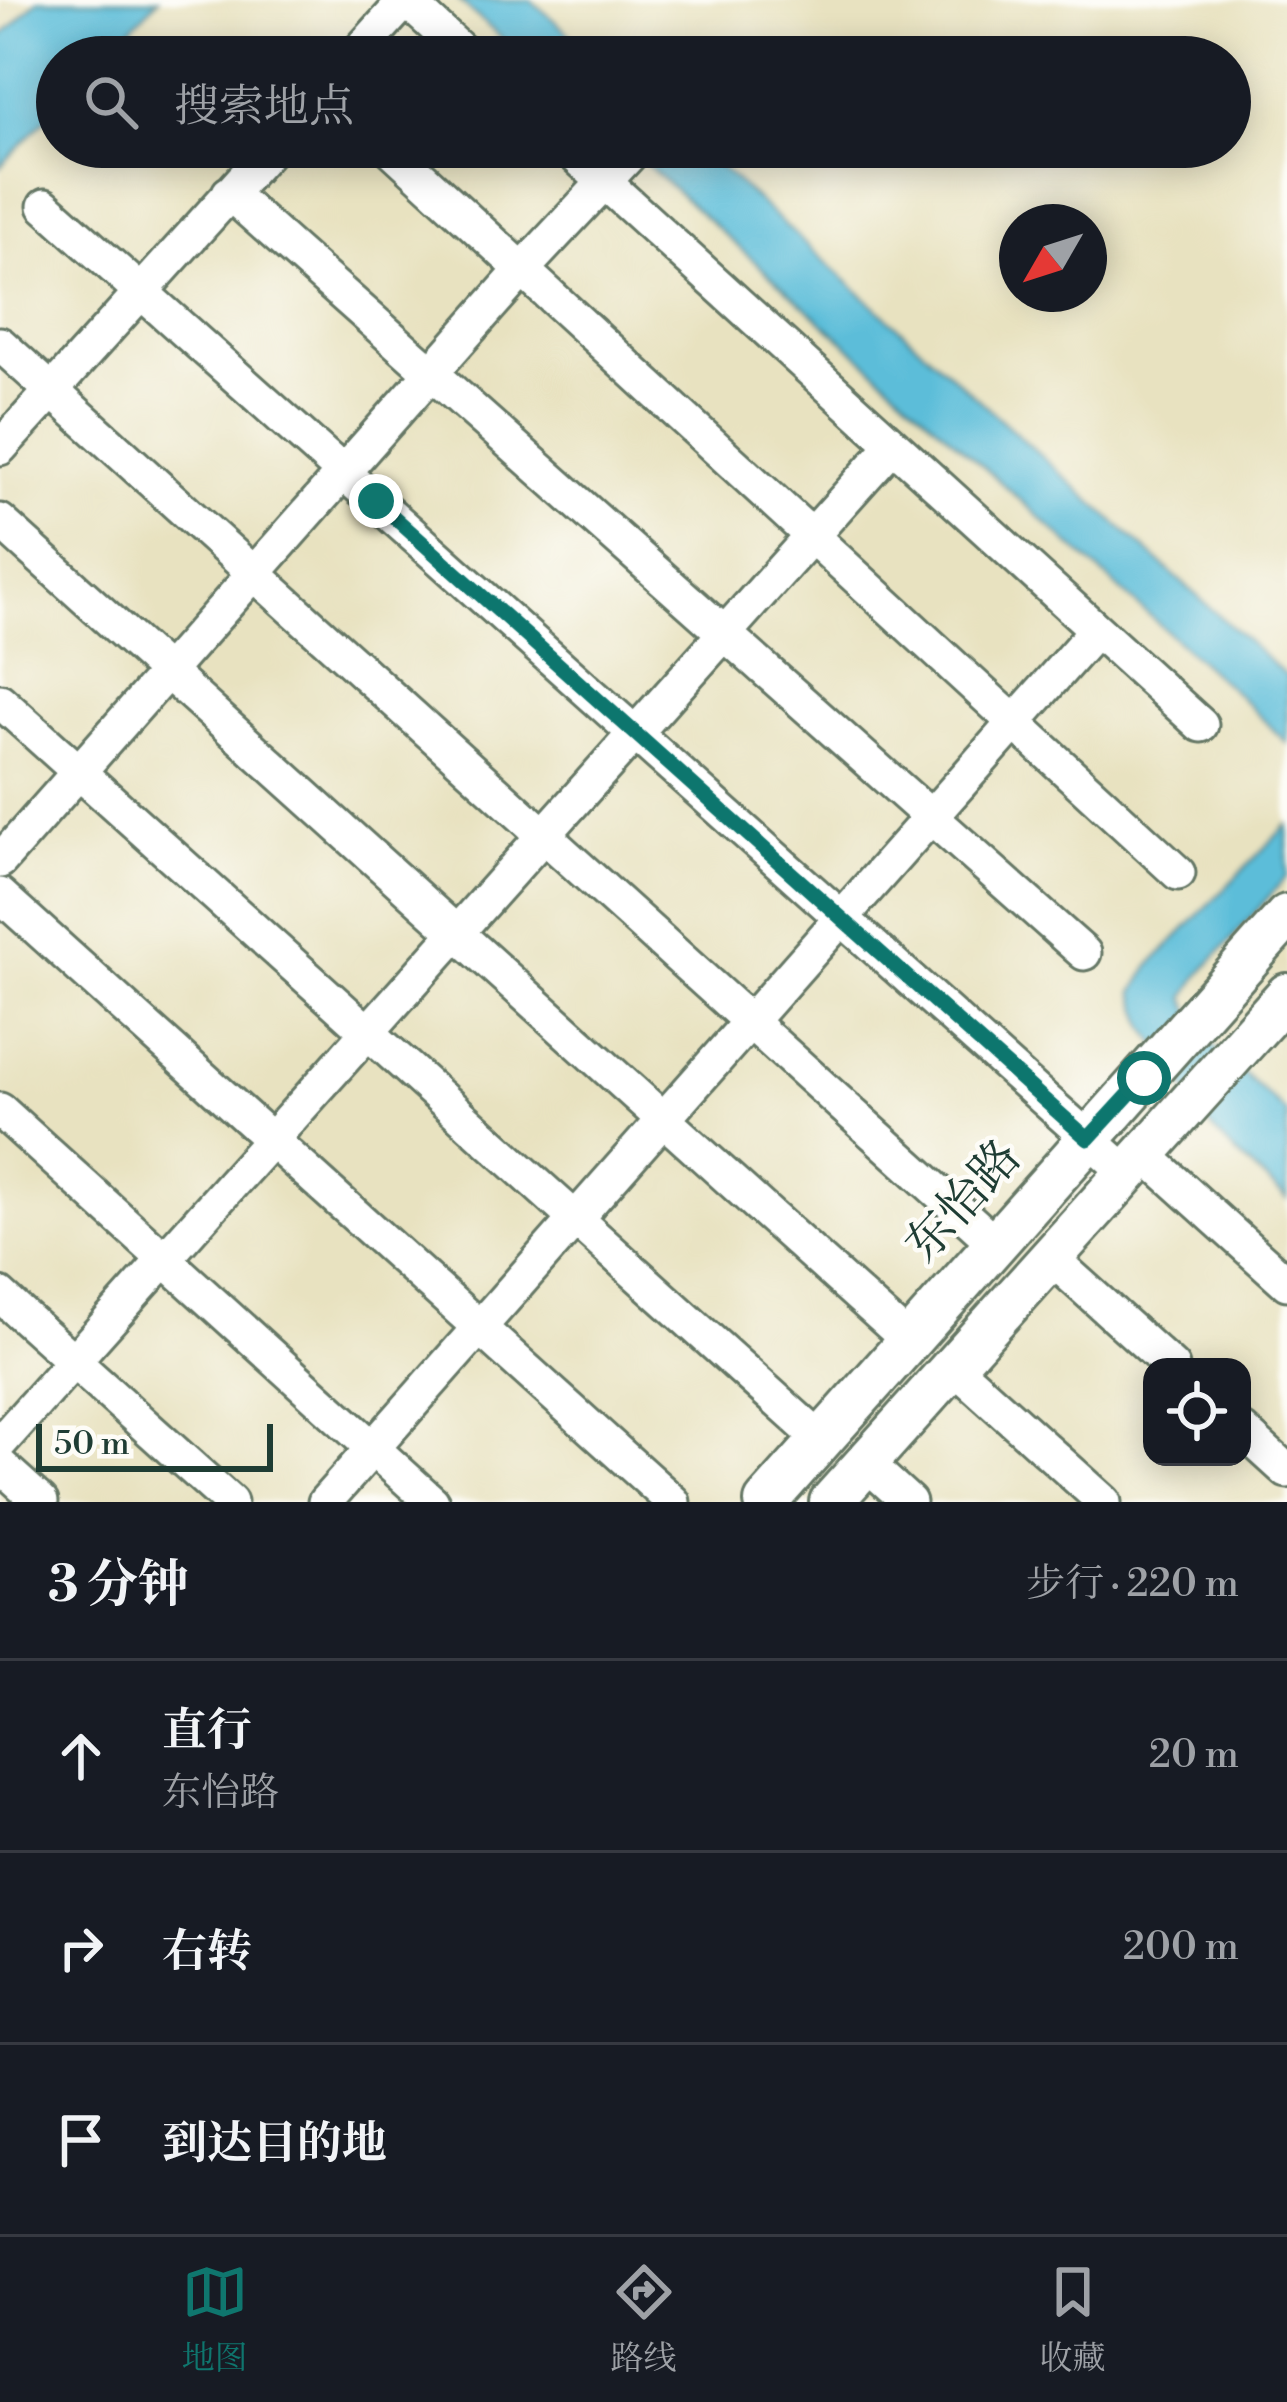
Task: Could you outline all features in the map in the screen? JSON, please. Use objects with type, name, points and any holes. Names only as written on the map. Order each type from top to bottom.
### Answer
[{"type":"street","points":[[373,36],[406,0],[445,36]]},
{"type":"street","points":[[0,448],[253,168]]},
{"type":"street","points":[[412,168],[1178,873]]},
{"type":"street","points":[[0,860],[616,168]]},
{"type":"street","points":[[626,168],[893,445],[1201,725]]},
{"type":"street","points":[[230,193],[1084,953]]},
{"type":"street","points":[[45,206],[1088,1139],[1146,1152],[1287,1283]]},
{"type":"street","points":[[0,344],[996,1244]]},
{"type":"street","points":[[0,1444],[893,445]]},
{"type":"street","points":[[0,521],[909,1341]]},
{"type":"street","points":[[325,1502],[1096,630]]},
{"type":"street","points":[[0,701],[821,1440]]},
{"type":"street","points":[[0,895],[673,1502]]},
{"type":"street","name":"东怡路","points":[[766,1502],[1287,916]]},
{"type":"street","points":[[831,1502],[1287,995]]},
{"type":"street","points":[[0,1110],[432,1502]]},
{"type":"street","points":[[1051,1258],[1162,1358]]},
{"type":"street","points":[[0,1295],[230,1502]]},
{"type":"street","points":[[953,1366],[1103,1502]]},
{"type":"street","points":[[1251,1438],[1287,1471]]},
{"type":"street","points":[[866,1463],[909,1502]]},
{"type":"street","points":[[0,1465],[41,1502]]},
{"type":"water","points":[[38,0],[158,0],[124,36],[36,36],[36,129],[0,167],[0,38]]},
{"type":"water","points":[[458,0],[531,0],[571,36],[499,36]]},
{"type":"water","points":[[650,168],[721,168],[1287,677],[1287,743]]},
{"type":"water","points":[[1287,825],[1287,876],[1185,998],[1204,1038],[1287,1113],[1287,1199],[1212,1129],[1146,1028],[1134,992],[1150,965]]},
{"type":"route","points":[[376,501],[1088,1139],[1144,1078]]}]
